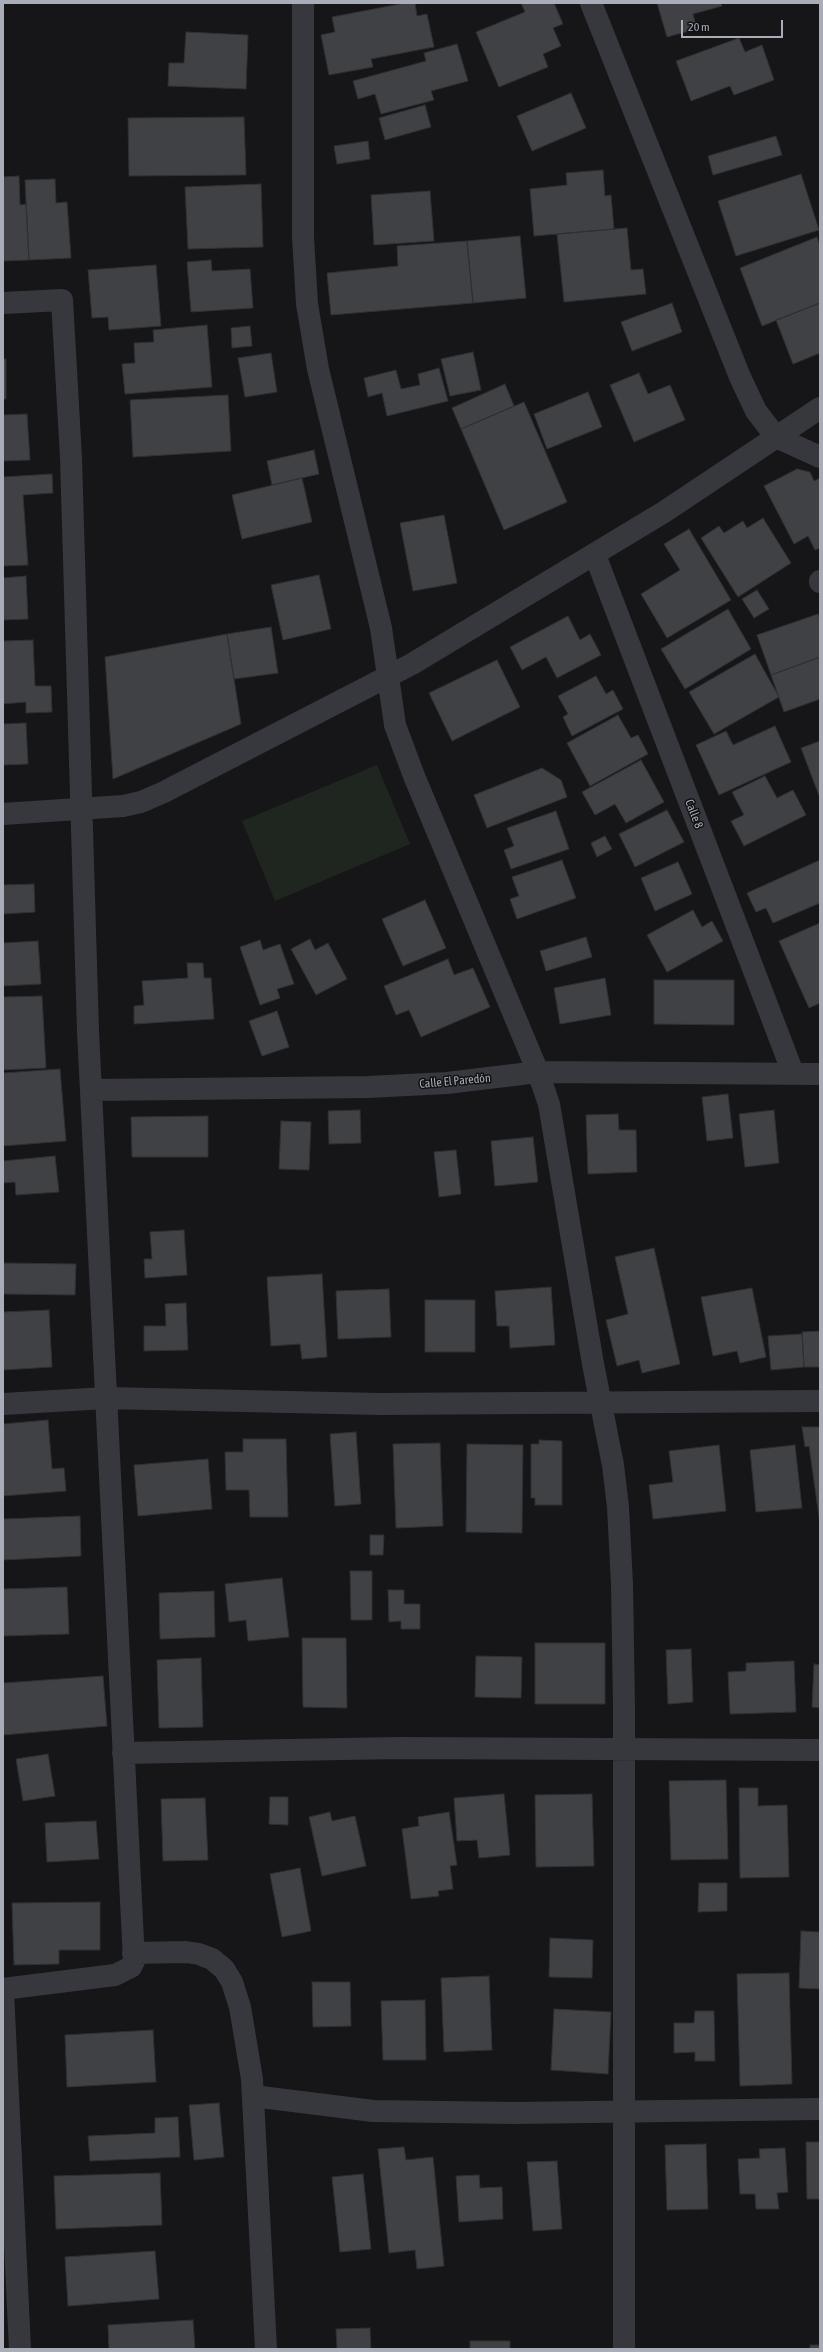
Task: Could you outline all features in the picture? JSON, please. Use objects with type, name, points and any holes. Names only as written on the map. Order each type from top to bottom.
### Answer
[{"type":"street","points":[[303,3],[303,238],[307,304],[318,369],[381,628],[395,725],[411,769],[538,1072],[553,1122],[613,1465],[618,1507],[622,1584],[625,1749],[624,2349]]},
{"type":"street","points":[[591,3],[740,377],[756,411],[776,437],[820,457]]},
{"type":"street","points":[[3,304],[62,300],[71,458],[91,1090],[133,1952],[131,1967],[115,1975],[3,1990],[5,2081],[20,2349]]},
{"type":"street","points":[[3,814],[123,806],[164,792],[387,677],[518,602],[664,512],[820,408]]},
{"type":"street","name":"Calle 8","points":[[594,555],[793,1073]]},
{"type":"street","name":"Calle El Paredón","points":[[91,1090],[368,1087],[447,1083],[538,1072],[820,1074]]},
{"type":"street","points":[[3,1404],[106,1398],[380,1404],[820,1401]]},
{"type":"street","points":[[123,1753],[399,1748],[820,1750]]},
{"type":"street","points":[[133,1952],[186,1952],[212,1959],[224,1968],[232,1982],[240,2007],[253,2096],[266,2349]]},
{"type":"street","points":[[253,2096],[373,2111],[515,2113],[820,2109]]},
{"type":"shaded area","points":[[377,765],[410,844],[275,901],[242,821]]},
{"type":"building","points":[[405,3],[415,3],[417,16],[427,14],[434,47],[371,59],[373,67],[329,75],[321,35],[335,32],[332,17]]},
{"type":"building","points":[[521,3],[554,3],[563,24],[553,28],[561,46],[543,54],[548,67],[499,87],[476,32],[525,12]]},
{"type":"building","points":[[657,3],[721,3],[722,6],[693,14],[697,29],[667,37]]},
{"type":"building","points":[[186,32],[248,35],[246,89],[168,86],[169,63],[184,63]]},
{"type":"building","points":[[739,38],[745,52],[762,45],[774,80],[734,95],[730,86],[691,101],[676,61]]},
{"type":"building","points":[[457,44],[468,81],[431,91],[434,100],[381,114],[375,94],[358,99],[353,81],[426,61],[424,53]]},
{"type":"building","points":[[571,93],[586,128],[532,151],[517,116]]},
{"type":"building","points":[[425,105],[431,127],[385,140],[379,118]]},
{"type":"building","points":[[244,117],[246,175],[129,176],[128,118]]},
{"type":"building","points":[[776,136],[782,155],[713,175],[708,156]]},
{"type":"building","points":[[368,141],[370,159],[337,164],[334,146]]},
{"type":"building","points":[[603,170],[605,196],[611,195],[614,229],[534,236],[530,189],[567,185],[566,173]]},
{"type":"building","points":[[801,174],[819,230],[736,256],[718,201]]},
{"type":"building","points":[[19,176],[20,205],[26,204],[29,260],[3,261],[3,177]]},
{"type":"building","points":[[55,179],[56,203],[67,202],[71,258],[29,260],[25,180]]},
{"type":"building","points":[[261,184],[263,247],[188,249],[185,187]]},
{"type":"building","points":[[430,191],[434,241],[374,245],[371,195]]},
{"type":"building","points":[[627,228],[631,270],[643,269],[646,294],[564,302],[557,234]]},
{"type":"building","points":[[520,236],[526,298],[473,303],[467,241]]},
{"type":"building","points":[[817,237],[820,246],[820,303],[762,326],[740,268]]},
{"type":"building","points":[[467,241],[473,303],[331,315],[327,273],[398,266],[397,246]]},
{"type":"building","points":[[211,260],[212,271],[250,269],[253,308],[191,312],[187,262]]},
{"type":"building","points":[[156,265],[161,326],[109,330],[108,317],[92,318],[88,270]]},
{"type":"building","points":[[672,303],[682,332],[632,351],[621,322]]},
{"type":"building","points":[[820,303],[820,353],[793,364],[776,320]]},
{"type":"building","points":[[207,325],[212,387],[125,394],[122,364],[135,363],[134,343],[154,342],[153,330]]},
{"type":"building","points":[[250,326],[252,346],[232,348],[231,328]]},
{"type":"building","points":[[473,352],[481,390],[450,396],[441,359]]},
{"type":"building","points":[[271,353],[277,392],[245,397],[238,358]]},
{"type":"building","points":[[3,359],[6,359],[6,399],[3,399]]},
{"type":"building","points":[[439,368],[448,401],[387,416],[382,393],[368,397],[364,378],[396,370],[401,389],[420,385],[418,374]]},
{"type":"building","points":[[639,373],[648,394],[670,385],[685,420],[634,442],[610,385]]},
{"type":"building","points":[[505,384],[514,406],[461,429],[452,408]]},
{"type":"building","points":[[588,392],[602,427],[547,449],[534,414]]},
{"type":"building","points":[[228,395],[231,451],[133,457],[130,400]]},
{"type":"building","points":[[524,402],[567,502],[504,530],[461,429]]},
{"type":"building","points":[[27,414],[30,460],[3,461],[3,415]]},
{"type":"building","points":[[314,450],[319,474],[272,485],[267,461]]},
{"type":"building","points":[[797,469],[810,472],[814,481],[820,478],[820,548],[815,550],[808,536],[794,544],[764,486]]},
{"type":"building","points":[[52,474],[53,493],[23,495],[28,565],[3,566],[3,477]]},
{"type":"building","points":[[302,478],[312,522],[242,539],[232,495]]},
{"type":"building","points":[[444,515],[457,583],[413,591],[400,523]]},
{"type":"building","points":[[763,518],[791,563],[738,597],[701,538],[719,526],[724,533],[743,521],[747,528]]},
{"type":"building","points":[[689,529],[731,600],[667,638],[641,594],[680,570],[664,544]]},
{"type":"building","points":[[319,575],[331,629],[283,640],[271,585]]},
{"type":"building","points":[[26,576],[28,619],[3,620],[3,578]]},
{"type":"building","points":[[757,590],[769,609],[754,618],[742,599]]},
{"type":"building","points":[[728,609],[751,649],[685,689],[661,649]]},
{"type":"building","points":[[818,614],[820,620],[820,657],[771,675],[757,635]]},
{"type":"building","points":[[568,616],[580,640],[590,634],[601,655],[557,678],[546,657],[522,670],[510,647]]},
{"type":"building","points":[[271,627],[278,673],[234,679],[227,634]]},
{"type":"building","points":[[227,634],[241,724],[113,779],[105,657]]},
{"type":"building","points":[[33,640],[35,686],[51,686],[52,712],[26,713],[26,702],[3,704],[3,641]]},
{"type":"building","points":[[755,654],[779,697],[714,734],[689,692]]},
{"type":"building","points":[[820,657],[820,699],[784,712],[771,675]]},
{"type":"building","points":[[497,660],[520,707],[452,741],[429,693]]},
{"type":"building","points":[[596,676],[606,694],[613,690],[623,709],[572,736],[563,717],[568,714],[558,696]]},
{"type":"building","points":[[618,715],[631,738],[638,735],[648,754],[590,786],[567,743]]},
{"type":"building","points":[[26,723],[28,764],[3,765],[3,724]]},
{"type":"building","points":[[775,726],[791,762],[719,795],[696,745],[726,731],[733,745]]},
{"type":"building","points":[[820,741],[820,798],[801,748]]},
{"type":"building","points":[[641,760],[664,802],[626,823],[615,804],[595,815],[582,792]]},
{"type":"building","points":[[542,768],[561,780],[567,797],[487,828],[474,795]]},
{"type":"building","points":[[765,776],[777,798],[793,790],[806,815],[744,846],[731,821],[744,815],[732,792]]},
{"type":"building","points":[[667,810],[684,842],[635,867],[619,834]]},
{"type":"building","points":[[556,811],[569,849],[511,869],[504,850],[514,846],[507,828]]},
{"type":"building","points":[[605,836],[612,849],[597,857],[591,843]]},
{"type":"building","points":[[562,860],[576,898],[517,919],[510,899],[519,896],[512,877]]},
{"type":"building","points":[[820,860],[820,903],[773,923],[766,908],[756,912],[747,893]]},
{"type":"building","points":[[678,862],[692,894],[655,911],[641,878]]},
{"type":"building","points":[[34,884],[35,912],[3,914],[3,885]]},
{"type":"building","points":[[425,900],[446,948],[403,966],[382,919]]},
{"type":"building","points":[[693,910],[702,927],[712,921],[723,941],[667,972],[647,935]]},
{"type":"building","points":[[820,923],[820,1003],[809,1008],[779,941]]},
{"type":"building","points":[[586,937],[592,957],[546,971],[540,951]]},
{"type":"building","points":[[310,939],[315,950],[328,943],[347,979],[316,995],[291,949]]},
{"type":"building","points":[[260,940],[263,950],[280,944],[294,984],[277,989],[280,998],[260,1005],[240,947]]},
{"type":"building","points":[[38,941],[41,984],[3,986],[3,943]]},
{"type":"building","points":[[448,959],[454,975],[473,968],[490,1007],[421,1037],[409,1010],[396,1015],[384,986]]},
{"type":"building","points":[[187,963],[203,963],[204,978],[211,978],[214,1019],[134,1024],[134,1006],[144,1005],[142,981],[188,978]]},
{"type":"building","points":[[605,978],[611,1015],[560,1024],[554,988]]},
{"type":"building","points":[[654,980],[734,980],[734,1025],[654,1024]]},
{"type":"building","points":[[42,996],[46,1068],[3,1070],[3,997]]},
{"type":"building","points":[[277,1011],[289,1047],[262,1056],[249,1021]]},
{"type":"building","points":[[60,1069],[66,1141],[3,1146],[3,1073]]},
{"type":"building","points":[[728,1094],[733,1138],[707,1141],[702,1097]]},
{"type":"building","points":[[360,1110],[361,1143],[329,1144],[328,1111]]},
{"type":"building","points":[[774,1110],[779,1163],[745,1167],[739,1114]]},
{"type":"building","points":[[618,1114],[619,1130],[636,1130],[637,1172],[588,1174],[586,1115]]},
{"type":"building","points":[[208,1116],[208,1157],[132,1157],[131,1117]]},
{"type":"building","points":[[281,1121],[311,1122],[309,1170],[279,1169]]},
{"type":"building","points":[[533,1137],[538,1182],[495,1186],[491,1141]]},
{"type":"building","points":[[456,1150],[461,1194],[439,1197],[434,1152]]},
{"type":"building","points":[[55,1156],[59,1192],[16,1195],[15,1182],[3,1183],[3,1161]]},
{"type":"building","points":[[184,1230],[187,1275],[145,1278],[144,1259],[152,1259],[150,1232]]},
{"type":"building","points":[[654,1248],[680,1364],[642,1373],[639,1360],[617,1366],[606,1320],[628,1314],[615,1257]]},
{"type":"building","points":[[3,1263],[76,1264],[75,1295],[3,1294]]},
{"type":"building","points":[[322,1274],[327,1357],[302,1359],[300,1344],[271,1346],[267,1277]]},
{"type":"building","points":[[551,1287],[555,1345],[510,1348],[509,1326],[497,1326],[495,1291]]},
{"type":"building","points":[[752,1288],[766,1357],[740,1363],[737,1351],[713,1356],[701,1297]]},
{"type":"building","points":[[389,1289],[391,1337],[338,1339],[336,1291]]},
{"type":"building","points":[[425,1300],[475,1300],[475,1352],[425,1352]]},
{"type":"building","points":[[186,1303],[188,1350],[144,1351],[144,1326],[166,1326],[165,1304]]},
{"type":"building","points":[[49,1310],[52,1367],[3,1370],[3,1312]]},
{"type":"building","points":[[820,1331],[820,1367],[804,1367],[802,1332]]},
{"type":"building","points":[[802,1334],[804,1367],[771,1370],[768,1336]]},
{"type":"building","points":[[48,1420],[52,1469],[64,1468],[66,1491],[3,1496],[3,1424]]},
{"type":"building","points":[[802,1427],[820,1427],[820,1524],[809,1446],[805,1447]]},
{"type":"building","points":[[356,1432],[361,1504],[335,1506],[330,1434]]},
{"type":"building","points":[[243,1439],[286,1439],[288,1517],[250,1517],[249,1490],[226,1490],[225,1452],[243,1452]]},
{"type":"building","points":[[539,1440],[562,1441],[562,1505],[535,1505],[535,1498],[531,1498],[531,1444],[539,1444]]},
{"type":"building","points":[[440,1443],[443,1526],[396,1528],[393,1444]]},
{"type":"building","points":[[467,1444],[523,1445],[522,1533],[466,1532]]},
{"type":"building","points":[[719,1445],[726,1511],[653,1519],[649,1485],[673,1482],[669,1451]]},
{"type":"building","points":[[795,1445],[802,1508],[756,1512],[750,1450]]},
{"type":"building","points":[[208,1459],[212,1509],[138,1516],[134,1465]]},
{"type":"building","points":[[80,1516],[81,1556],[3,1560],[3,1519]]},
{"type":"building","points":[[370,1535],[384,1535],[383,1555],[370,1555]]},
{"type":"building","points":[[350,1571],[372,1571],[372,1620],[351,1620]]},
{"type":"building","points":[[282,1578],[289,1637],[248,1641],[246,1620],[229,1622],[225,1584]]},
{"type":"building","points":[[67,1587],[69,1634],[3,1636],[3,1589]]},
{"type":"building","points":[[388,1590],[404,1590],[404,1604],[420,1604],[420,1629],[401,1629],[401,1621],[389,1622]]},
{"type":"building","points":[[214,1591],[215,1637],[160,1639],[159,1593]]},
{"type":"building","points":[[302,1638],[346,1638],[347,1708],[303,1707]]},
{"type":"building","points":[[535,1643],[605,1643],[605,1704],[535,1704]]},
{"type":"building","points":[[691,1649],[693,1702],[668,1704],[666,1650]]},
{"type":"building","points":[[476,1656],[522,1657],[521,1698],[475,1697]]},
{"type":"building","points":[[201,1658],[203,1727],[159,1728],[157,1660]]},
{"type":"building","points":[[794,1661],[796,1712],[730,1714],[728,1672],[746,1671],[746,1663]]},
{"type":"building","points":[[814,1664],[820,1665],[820,1708],[812,1707]]},
{"type":"building","points":[[103,1676],[107,1726],[3,1735],[3,1683]]},
{"type":"building","points":[[48,1754],[55,1796],[23,1801],[16,1759]]},
{"type":"building","points":[[726,1780],[728,1859],[671,1860],[669,1781]]},
{"type":"building","points":[[739,1788],[758,1788],[758,1806],[787,1805],[789,1877],[740,1878]]},
{"type":"building","points":[[504,1794],[510,1855],[479,1858],[477,1840],[457,1841],[454,1798]]},
{"type":"building","points":[[592,1794],[594,1866],[536,1867],[535,1795]]},
{"type":"building","points":[[270,1797],[288,1797],[288,1825],[269,1824]]},
{"type":"building","points":[[205,1798],[208,1860],[163,1861],[161,1799]]},
{"type":"building","points":[[330,1812],[332,1821],[355,1816],[366,1866],[322,1876],[309,1817]]},
{"type":"building","points":[[449,1812],[457,1865],[450,1866],[453,1889],[438,1891],[439,1896],[411,1899],[402,1829],[419,1826],[418,1817]]},
{"type":"building","points":[[96,1821],[99,1859],[47,1862],[45,1823]]},
{"type":"building","points":[[300,1868],[311,1931],[282,1937],[270,1874]]},
{"type":"building","points":[[699,1883],[727,1883],[727,1911],[698,1912]]},
{"type":"building","points":[[100,1902],[100,1950],[59,1950],[59,1964],[14,1965],[12,1903]]},
{"type":"building","points":[[801,1931],[820,1932],[820,1989],[799,1988]]},
{"type":"building","points":[[550,1938],[593,1940],[592,1978],[549,1977]]},
{"type":"building","points":[[789,1973],[792,2084],[740,2086],[737,1974]]},
{"type":"building","points":[[489,1976],[492,2050],[444,2052],[441,1978]]},
{"type":"building","points":[[312,1982],[350,1982],[351,2026],[313,2027]]},
{"type":"building","points":[[425,2000],[426,2060],[383,2060],[381,2001]]},
{"type":"building","points":[[554,2009],[611,2012],[608,2074],[551,2070]]},
{"type":"building","points":[[695,2011],[714,2011],[715,2061],[695,2061],[695,2052],[674,2053],[674,2023],[694,2023]]},
{"type":"building","points":[[153,2030],[156,2082],[67,2087],[65,2035]]},
{"type":"building","points":[[219,2103],[224,2157],[194,2160],[189,2105]]},
{"type":"building","points":[[178,2117],[180,2157],[90,2161],[88,2136],[155,2133],[155,2118]]},
{"type":"building","points":[[806,2142],[820,2142],[820,2199],[807,2199]]},
{"type":"building","points":[[706,2144],[708,2209],[667,2210],[665,2145]]},
{"type":"building","points":[[404,2147],[406,2160],[433,2157],[444,2266],[417,2269],[415,2250],[389,2253],[378,2149]]},
{"type":"building","points":[[785,2148],[788,2192],[777,2193],[779,2209],[756,2209],[755,2194],[740,2194],[738,2159],[760,2158],[759,2149]]},
{"type":"building","points":[[557,2161],[562,2229],[533,2231],[527,2162]]},
{"type":"building","points":[[160,2173],[162,2225],[56,2229],[54,2176]]},
{"type":"building","points":[[363,2174],[371,2249],[340,2252],[332,2177]]},
{"type":"building","points":[[479,2175],[480,2188],[502,2187],[503,2219],[459,2222],[456,2176]]},
{"type":"building","points":[[155,2251],[159,2299],[68,2306],[65,2257]]},
{"type":"building","points":[[193,2320],[195,2349],[109,2349],[108,2325]]},
{"type":"building","points":[[370,2328],[371,2349],[337,2349],[336,2329]]},
{"type":"building","points":[[470,2341],[510,2341],[510,2349],[470,2349]]},
{"type":"building","points":[[810,2345],[820,2345],[820,2349],[810,2349]]}]
